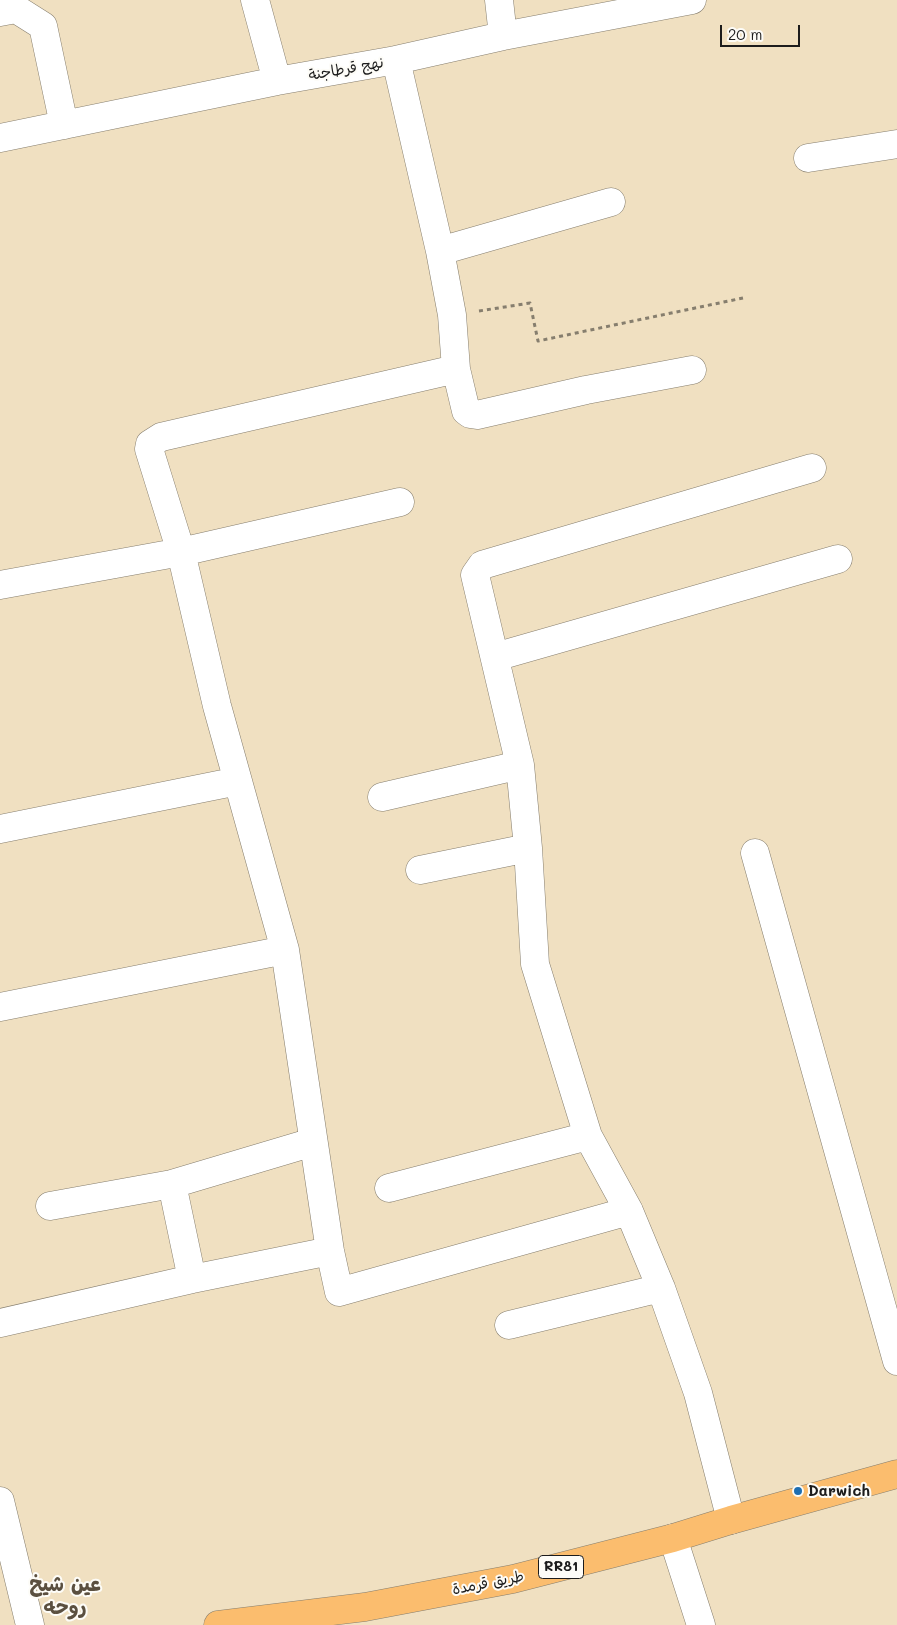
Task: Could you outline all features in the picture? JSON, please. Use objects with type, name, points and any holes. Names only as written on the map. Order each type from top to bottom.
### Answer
[{"type":"main road","name":"طريق قرمدة","points":[[218,1625],[365,1607],[513,1579],[673,1538],[897,1474]]},
{"type":"street","points":[[256,0],[277,81]]},
{"type":"street","points":[[499,0],[503,36]]},
{"type":"street","name":"نهج قرطاجنة","points":[[0,138],[277,81],[396,60],[649,4],[692,0]]},
{"type":"street","points":[[0,12],[16,9],[43,26],[64,125]]},
{"type":"street","points":[[396,60],[440,251],[452,315],[456,369],[464,408],[470,414],[477,415],[586,390],[692,370]]},
{"type":"street","points":[[808,158],[897,144]]},
{"type":"street","points":[[440,251],[610,202]]},
{"type":"street","points":[[456,369],[161,437],[150,444],[149,449],[180,552],[217,706],[285,950],[330,1251],[339,1292],[629,1211]]},
{"type":"street","points":[[731,1520],[698,1393],[661,1288],[629,1211],[588,1136],[535,964],[528,848],[520,766],[475,575],[482,565],[812,468]]},
{"type":"street","points":[[0,585],[180,552],[400,502]]},
{"type":"street","points":[[495,657],[838,559]]},
{"type":"street","points":[[382,797],[520,766]]},
{"type":"street","points":[[0,829],[238,781]]},
{"type":"street","points":[[420,870],[528,848]]},
{"type":"street","points":[[755,854],[897,1361]]},
{"type":"street","points":[[0,1007],[285,950]]},
{"type":"street","points":[[389,1188],[588,1136]]},
{"type":"street","points":[[50,1206],[172,1184],[313,1142]]},
{"type":"street","points":[[172,1184],[192,1280]]},
{"type":"street","points":[[0,1323],[330,1251]]},
{"type":"street","points":[[509,1325],[661,1288]]},
{"type":"street","points":[[0,1501],[30,1625]]},
{"type":"street","points":[[673,1538],[701,1625]]},
{"type":"path","points":[[452,315],[530,303],[538,341],[743,298]]},
{"type":"place","name":"Darwich","points":[[798,1491]]},
{"type":"district","name":"عين شيخ روحه","points":[[65,1596]]}]
